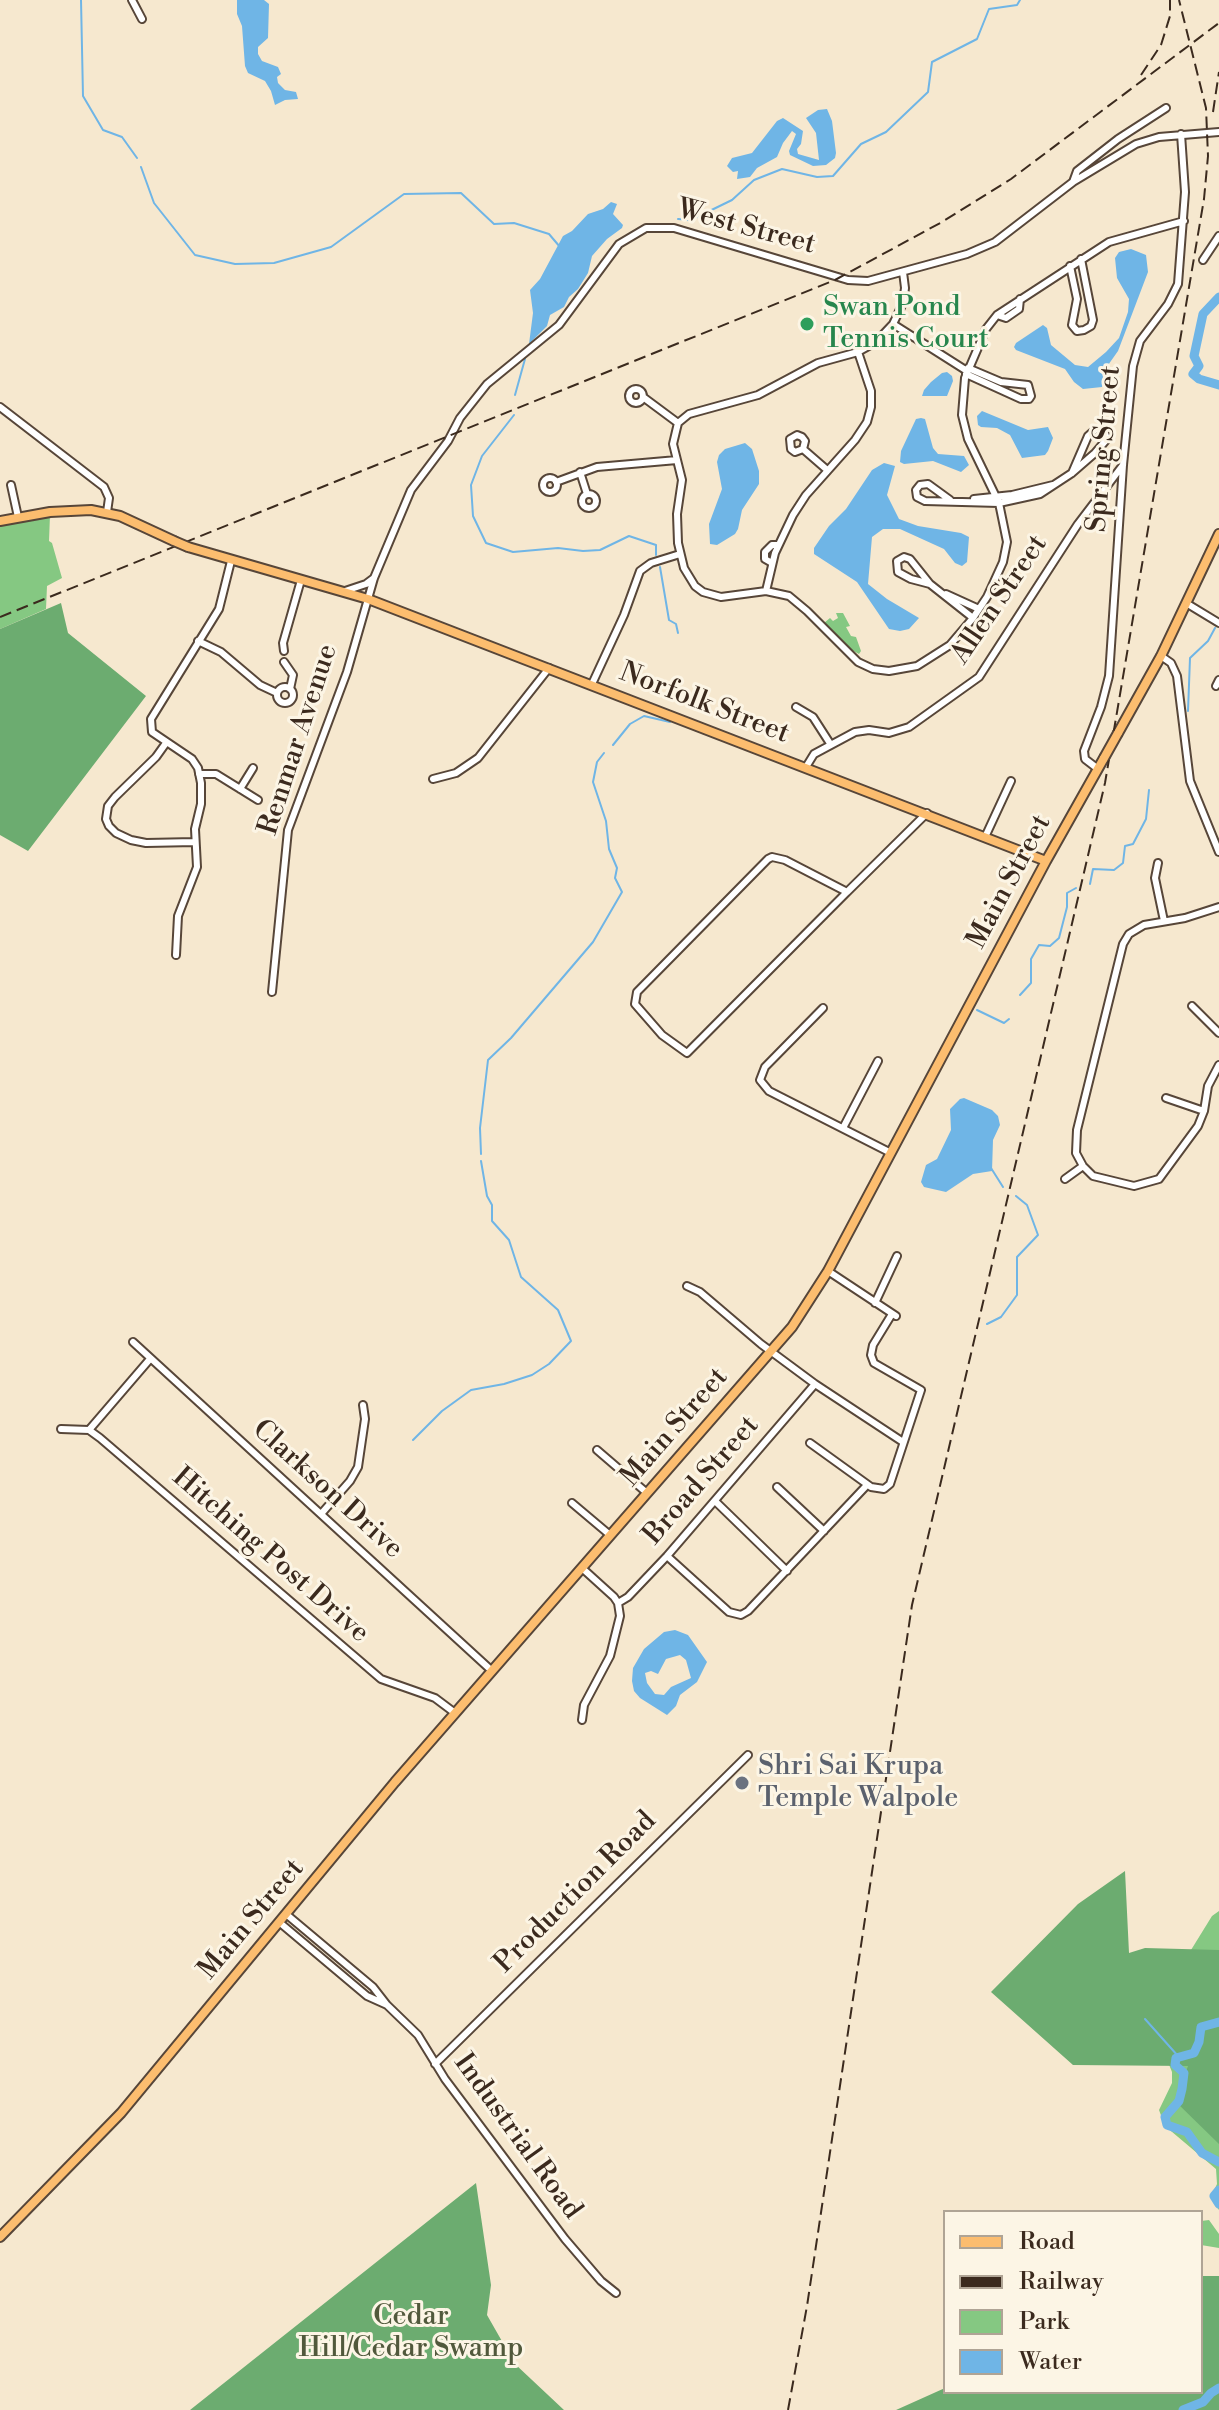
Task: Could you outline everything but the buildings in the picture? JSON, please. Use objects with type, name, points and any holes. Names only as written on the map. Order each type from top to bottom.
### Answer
[{"type":"main road","points":[[0,521],[80,509],[107,512],[188,547],[345,591]]},
{"type":"main road","name":"Main Street","points":[[0,2237],[109,2126],[455,1713],[772,1352],[801,1314],[828,1271],[1046,861],[1161,656],[1219,534]]},
{"type":"main road","name":"Norfolk Street","points":[[345,591],[986,835],[1046,861]]},
{"type":"street","points":[[132,0],[142,19]]},
{"type":"street","points":[[1073,182],[1077,171],[1118,139],[1166,108]]},
{"type":"street","name":"West Street","points":[[368,599],[411,490],[448,441],[460,418],[497,374],[558,326],[609,256],[632,234],[652,227],[674,228],[852,281],[868,281],[967,254],[995,242],[1073,182],[1136,144],[1181,134],[1219,132]]},
{"type":"street","name":"Spring Street","points":[[1098,769],[1085,759],[1084,751],[1109,676],[1123,465],[1137,349],[1175,291],[1184,221],[1181,134]]},
{"type":"street","points":[[903,272],[905,294],[893,324],[876,342],[858,352],[818,363],[758,395],[696,411],[678,423],[673,444],[682,480],[677,514],[680,554],[689,578],[703,592],[721,597],[766,591],[789,596],[858,662],[883,671],[908,669],[934,658],[950,645],[979,609],[1000,572],[1006,554],[998,500],[962,421],[961,400],[967,371],[986,329],[997,315],[1113,240],[1184,221]]},
{"type":"street","points":[[1203,260],[1219,236]]},
{"type":"street","points":[[1070,266],[1077,299],[1072,325],[1077,331],[1084,330],[1091,326],[1093,320],[1081,259]]},
{"type":"street","points":[[893,324],[967,371],[1025,400],[1031,396],[1028,385],[999,385]]},
{"type":"street","points":[[766,591],[778,545],[803,498],[862,431],[871,411],[870,383],[858,352]]},
{"type":"street","points":[[643,397],[678,423]]},
{"type":"street","points":[[0,407],[102,485],[109,497],[107,512]]},
{"type":"street","points":[[950,500],[928,484],[920,485],[916,490],[920,500],[950,500],[963,500],[998,500],[1056,484],[1072,473],[1105,442],[1107,436],[1104,430],[1096,429],[1088,436],[1072,473]]},
{"type":"street","points":[[803,449],[826,469]]},
{"type":"street","points":[[556,482],[610,465],[677,460]]},
{"type":"street","name":"Allen Street","points":[[806,767],[814,754],[859,732],[889,733],[909,727],[979,677],[1078,524],[1123,465]]},
{"type":"street","points":[[580,472],[587,494]]},
{"type":"street","points":[[11,485],[18,517]]},
{"type":"street","points":[[592,684],[624,615],[640,571],[651,563],[680,554]]},
{"type":"street","points":[[930,584],[910,559],[902,557],[897,561],[896,569],[902,575],[930,584],[973,618]]},
{"type":"street","points":[[176,955],[178,916],[197,867],[195,842],[201,804],[199,774],[192,759],[152,732],[151,719],[223,598],[231,561]]},
{"type":"street","points":[[345,591],[374,578]]},
{"type":"street","points":[[284,651],[283,643],[301,580]]},
{"type":"street","points":[[944,593],[979,609]]},
{"type":"street","name":"Renmar Avenue","points":[[272,992],[288,830],[337,700],[368,599]]},
{"type":"street","points":[[1186,603],[1219,623]]},
{"type":"street","points":[[198,641],[221,652],[250,678],[277,693],[279,701],[286,707],[293,696],[290,689],[293,675],[284,662]]},
{"type":"street","points":[[1161,656],[1173,666],[1177,676],[1190,781],[1219,852]]},
{"type":"street","points":[[433,779],[456,773],[478,758],[549,668]]},
{"type":"street","points":[[277,693],[283,688],[290,689]]},
{"type":"street","points":[[796,707],[813,717],[831,745]]},
{"type":"street","points":[[166,743],[115,797],[108,806],[106,819],[116,833],[131,840],[146,843],[195,842]]},
{"type":"street","points":[[240,789],[253,768]]},
{"type":"street","points":[[199,774],[216,774],[258,800]]},
{"type":"street","points":[[986,835],[1011,781]]},
{"type":"street","points":[[847,892],[785,860],[768,859],[637,992],[635,1004],[662,1035],[687,1053],[927,813]]},
{"type":"street","points":[[1158,863],[1155,878],[1164,921]]},
{"type":"street","points":[[1219,907],[1185,918],[1144,925],[1126,938],[1118,955],[1076,1136],[1076,1153],[1083,1166],[1093,1176],[1129,1186],[1155,1182],[1167,1171],[1196,1130],[1204,1111],[1208,1086],[1219,1065]]},
{"type":"street","points":[[1192,1006],[1219,1033]]},
{"type":"street","points":[[823,1008],[768,1064],[760,1078],[769,1091],[891,1153]]},
{"type":"street","points":[[843,1128],[878,1061]]},
{"type":"street","points":[[1166,1098],[1173,1103],[1204,1111]]},
{"type":"street","points":[[1065,1179],[1083,1166]]},
{"type":"street","points":[[875,1303],[897,1256]]},
{"type":"street","points":[[810,1443],[867,1485],[878,1490],[887,1489],[921,1390],[874,1363],[871,1355],[873,1345],[894,1315],[828,1271]]},
{"type":"street","points":[[687,1286],[700,1292],[815,1384],[903,1442]]},
{"type":"street","name":"Clarkson Drive","points":[[133,1342],[492,1671]]},
{"type":"street","points":[[61,1429],[89,1430],[150,1359]]},
{"type":"street","name":"Broad Street","points":[[618,1603],[628,1597],[667,1556],[815,1384]]},
{"type":"street","points":[[321,1514],[358,1467],[365,1419],[363,1405]]},
{"type":"street","name":"Hitching Post Drive","points":[[89,1430],[381,1679],[424,1693],[455,1713]]},
{"type":"street","points":[[597,1450],[647,1493]]},
{"type":"street","points":[[667,1556],[729,1612],[741,1615],[787,1571],[867,1485]]},
{"type":"street","points":[[777,1487],[824,1531]]},
{"type":"street","points":[[715,1501],[787,1571]]},
{"type":"street","points":[[572,1503],[610,1535]]},
{"type":"street","points":[[582,1568],[618,1603],[620,1623],[604,1669],[584,1705],[582,1720]]},
{"type":"street","name":"Production Road","points":[[435,2064],[748,1755]]},
{"type":"street","name":"Industrial Road","points":[[286,1914],[373,1987],[418,2035],[435,2064],[565,2239],[601,2281],[616,2293]]},
{"type":"street","name":"Industrial Road","points":[[279,1922],[367,1996],[387,2005]]},
{"type":"green space","points":[[50,515],[49,541],[62,578],[47,586],[46,609],[0,629],[0,524]]},
{"type":"green space","points":[[61,603],[68,633],[146,696],[28,851],[0,835],[0,629]]},
{"type":"green space","points":[[836,613],[843,613],[850,626],[846,627],[851,636],[856,637],[861,651],[859,654],[824,623],[830,618],[833,621],[838,618]]},
{"type":"green space","points":[[1125,1871],[1129,1953],[1145,1948],[1219,1950],[1219,2144],[1175,2101],[1188,2066],[1073,2065],[991,1992],[1078,1904]]},
{"type":"green space","points":[[1219,1911],[1219,2210],[1212,2195],[1217,2184],[1216,2169],[1165,2126],[1159,2110],[1172,2083],[1168,2062],[1191,1950],[1212,1916]]},
{"type":"green space","name":"Cedar Hill/Cedar Swamp","points":[[476,2183],[491,2285],[487,2315],[515,2364],[564,2410],[190,2410]]},
{"type":"green space","points":[[1209,2220],[1219,2234],[1219,2248],[1203,2245],[1203,2221]]},
{"type":"green space","points":[[1203,2276],[1219,2276],[1219,2410],[896,2410],[943,2389],[943,2394],[1203,2394]]},
{"type":"water","points":[[237,0],[264,0],[269,4],[268,38],[258,47],[258,54],[262,61],[278,67],[281,74],[277,77],[278,83],[285,90],[296,92],[298,99],[275,105],[265,81],[248,73]]},
{"type":"water","points":[[827,109],[832,121],[836,153],[835,158],[826,165],[813,166],[790,155],[796,134],[792,131],[777,157],[757,168],[750,177],[737,179],[738,171],[733,172],[727,166],[732,158],[752,153],[777,121],[783,118],[803,131],[798,154],[819,160],[816,133],[806,118],[818,110]]},
{"type":"water","points":[[611,202],[617,204],[613,214],[623,225],[622,228],[592,256],[588,273],[578,289],[564,307],[550,315],[547,326],[529,344],[533,313],[530,290],[540,279],[563,236],[588,214],[603,209]]},
{"type":"water","points":[[1131,249],[1146,255],[1148,272],[1118,351],[1106,368],[1102,387],[1083,389],[1065,369],[1016,350],[1016,343],[1043,325],[1047,328],[1051,345],[1075,365],[1088,367],[1106,352],[1119,338],[1128,312],[1129,299],[1117,278],[1115,258],[1119,252]]},
{"type":"water","points":[[947,372],[953,381],[947,396],[922,396],[931,382]]},
{"type":"water","points":[[982,411],[1028,430],[1048,427],[1053,438],[1048,451],[1045,455],[1022,458],[1010,435],[997,428],[978,425],[977,416]]},
{"type":"water","points":[[916,419],[925,419],[933,448],[938,454],[964,456],[969,465],[961,472],[933,461],[900,462],[901,451]]},
{"type":"water","points":[[745,443],[752,449],[759,471],[759,484],[742,510],[735,534],[717,545],[710,544],[709,524],[722,489],[717,462],[719,455],[725,449]]},
{"type":"water","points":[[884,463],[895,466],[887,495],[899,519],[969,537],[967,562],[962,566],[955,563],[944,549],[900,529],[883,529],[872,537],[868,584],[919,618],[909,629],[900,631],[889,629],[857,582],[814,554],[814,548],[829,526],[846,509],[872,470]]},
{"type":"water","points":[[964,1098],[992,1110],[998,1116],[1000,1125],[993,1140],[992,1171],[973,1174],[946,1192],[924,1187],[921,1182],[926,1165],[937,1159],[951,1130],[950,1109]]},
{"type":"water","points":[[675,1630],[688,1635],[707,1662],[697,1682],[680,1695],[676,1706],[667,1715],[640,1698],[634,1691],[632,1681],[633,1668],[644,1649],[664,1632]],"holes":[[[680,1655],[686,1660],[691,1678],[671,1687],[664,1695],[655,1694],[647,1683],[645,1673],[651,1671],[658,1674],[666,1659]]]},
{"type":"waterway","points":[[81,0],[83,96],[103,130],[122,137],[137,158]]},
{"type":"waterway","points":[[678,219],[691,220],[732,200],[754,180],[782,169],[817,177],[833,176],[861,144],[886,132],[928,92],[932,62],[977,39],[989,9],[1017,5],[1020,0]]},
{"type":"waterway","points":[[141,167],[154,203],[195,255],[235,264],[274,263],[331,247],[404,194],[461,193],[494,224],[514,223],[549,234],[560,247]]},
{"type":"waterway","points":[[1219,297],[1203,314],[1194,356],[1199,366],[1193,374],[1219,385]]},
{"type":"waterway","points":[[515,395],[525,359]]},
{"type":"waterway","points":[[514,415],[482,456],[471,485],[473,516],[486,543],[513,552],[558,548],[583,551],[600,550],[629,536],[656,545],[656,555]]},
{"type":"waterway","points":[[660,567],[669,620],[676,624],[678,633]]},
{"type":"waterway","points":[[1188,711],[1190,658],[1208,641],[1215,628]]},
{"type":"waterway","points":[[613,745],[630,724],[644,716],[670,722]]},
{"type":"waterway","points":[[481,1154],[480,1128],[488,1060],[511,1038],[593,942],[622,892],[615,878],[617,868],[609,849],[606,821],[593,782],[597,762],[604,753]]},
{"type":"waterway","points":[[1090,884],[1093,869],[1114,870],[1123,863],[1125,846],[1133,844],[1146,819],[1149,790]]},
{"type":"waterway","points":[[1020,995],[1031,983],[1031,959],[1039,945],[1050,946],[1059,938],[1067,907],[1067,893],[1076,888]]},
{"type":"waterway","points":[[977,1010],[1004,1023],[1009,1019]]},
{"type":"waterway","points":[[413,1440],[442,1411],[471,1390],[532,1375],[549,1364],[571,1341],[558,1310],[521,1277],[509,1240],[492,1221],[492,1205],[487,1196],[481,1161]]},
{"type":"waterway","points":[[991,1168],[1003,1187]]},
{"type":"waterway","points":[[987,1324],[1001,1317],[1017,1295],[1017,1257],[1038,1235],[1027,1205],[1016,1196]]},
{"type":"waterway","points":[[1145,2019],[1178,2056]]},
{"type":"waterway","points":[[1219,2022],[1201,2027],[1194,2053],[1176,2058],[1175,2065],[1184,2073],[1182,2089],[1179,2101],[1165,2117],[1167,2125],[1187,2132],[1202,2153],[1219,2162]]},
{"type":"waterway","points":[[1219,2190],[1214,2196],[1219,2204]]},
{"type":"waterway","points":[[1183,2410],[1203,2402],[1219,2388]]},
{"type":"railway","points":[[1141,75],[1161,45],[1170,16],[1170,0]]},
{"type":"railway","points":[[788,2410],[807,2306],[912,1605],[1105,783],[1204,199],[1208,156],[1206,108],[1179,0]]},
{"type":"railway","points":[[0,617],[835,280],[942,222],[1011,179],[1219,23]]},
{"type":"railway","points":[[1213,112],[1219,72]]},
{"type":"place","name":"Swan Pond Tennis Court","points":[[807,324]]},
{"type":"place","name":"Shri Sai Krupa Temple Walpole","points":[[742,1783]]}]
